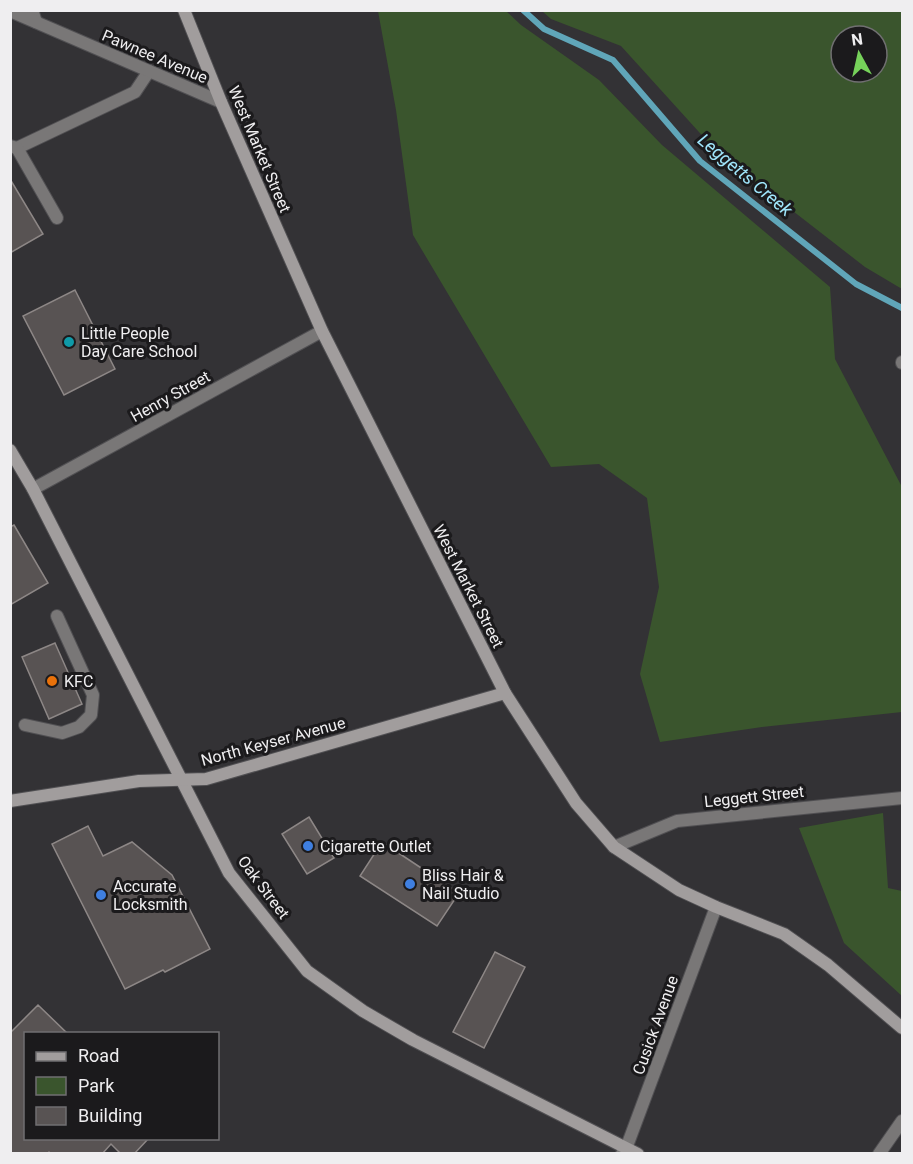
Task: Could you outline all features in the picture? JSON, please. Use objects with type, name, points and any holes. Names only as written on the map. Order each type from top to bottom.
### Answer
[{"type":"street","name":"West Market Street","points":[[184,10],[221,102],[322,331],[505,693],[576,803],[614,847],[679,890],[784,934],[828,965],[903,1028]]},
{"type":"street","name":"Pawnee Avenue","points":[[10,11],[34,16],[148,71],[221,102]]},
{"type":"street","points":[[57,218],[14,147],[135,93],[148,71]]},
{"type":"street","name":"Henry Street","points":[[33,489],[322,331]]},
{"type":"street","name":"Oak Street","points":[[10,450],[33,489],[229,873],[307,971],[363,1011],[413,1040],[629,1151]]},
{"type":"street","points":[[25,724],[62,733],[79,727],[91,715],[93,695],[57,616]]},
{"type":"street","name":"North Keyser Avenue","points":[[10,801],[139,781],[206,779],[505,693]]},
{"type":"street","name":"Leggett Street","points":[[614,847],[677,821],[903,798]]},
{"type":"street","name":"Cusick Avenue","points":[[629,1151],[716,907]]},
{"type":"street","points":[[879,1154],[903,1121]]},
{"type":"green space","points":[[378,11],[506,11],[521,25],[599,80],[662,145],[830,287],[835,359],[902,487],[902,712],[762,727],[660,742],[640,674],[659,587],[647,498],[599,464],[551,467],[413,235],[396,110]]},
{"type":"green space","points":[[542,11],[902,11],[902,289],[865,267],[718,153],[621,46],[551,19]]},
{"type":"green space","points":[[883,813],[888,888],[902,891],[902,996],[844,943],[799,828]]},
{"type":"building","points":[[10,179],[43,234],[10,253]]},
{"type":"building","name":"Little People Day Care School","points":[[75,290],[115,369],[64,395],[23,316]]},
{"type":"building","points":[[14,525],[48,583],[10,605],[10,527]]},
{"type":"building","name":"KFC","points":[[55,643],[82,704],[49,719],[22,657]]},
{"type":"building","name":"Cigarette Outlet","points":[[309,817],[334,858],[307,874],[282,834]]},
{"type":"building","points":[[88,826],[103,856],[132,842],[172,875],[210,949],[125,989],[52,844]]},
{"type":"building","name":"Bliss Hair & Nail Studio","points":[[382,842],[459,893],[437,926],[360,876]]},
{"type":"building","points":[[495,952],[525,967],[484,1048],[453,1032]]},
{"type":"building","points":[[38,1005],[66,1032],[24,1032],[24,1140],[147,1140],[134,1154],[121,1154],[111,1144],[102,1154],[51,1154],[49,1152],[47,1154],[10,1154],[10,1033]]},
{"type":"waterway","name":"Leggetts Creek","points":[[523,10],[544,29],[613,60],[700,161],[856,284],[902,308]]},
{"type":"place","name":"Little People Day Care School","points":[[69,342]]},
{"type":"place","name":"KFC","points":[[52,681]]},
{"type":"place","name":"Cigarette Outlet","points":[[308,846]]},
{"type":"place","name":"Bliss Hair & Nail Studio","points":[[410,884]]},
{"type":"place","name":"Accurate Locksmith","points":[[101,895]]}]
